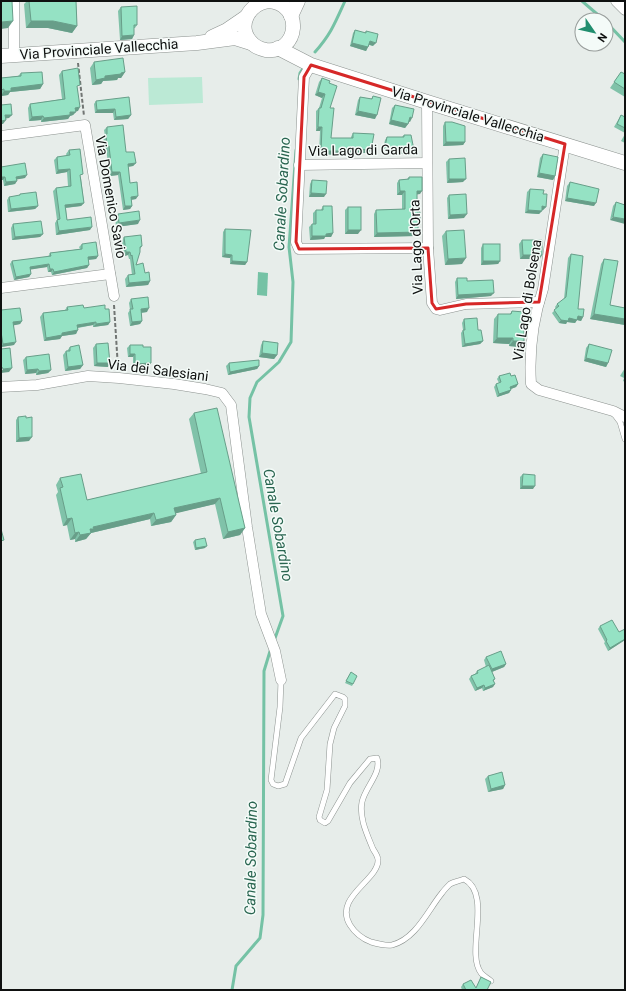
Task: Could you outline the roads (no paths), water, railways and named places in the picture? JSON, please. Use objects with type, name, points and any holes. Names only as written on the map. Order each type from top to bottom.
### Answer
[{"type":"main road","name":"Via Provinciale Vallecchia","points":[[197,43],[227,30],[250,9],[262,2],[274,1],[284,6],[291,16]]},
{"type":"main road","points":[[278,48],[292,35],[293,28],[291,16],[298,1]]},
{"type":"main road","points":[[250,9],[244,24],[247,38],[252,43]]},
{"type":"main road","points":[[292,35],[298,48],[310,65]]},
{"type":"main road","name":"Via Provinciale Vallecchia","points":[[8,55],[197,43],[235,38],[252,43],[257,48],[264,50],[278,48],[310,65],[625,163]]},
{"type":"street","points":[[8,55],[14,1]]},
{"type":"street","points":[[616,1],[625,10]]},
{"type":"street","points":[[310,65],[304,77],[296,242],[299,249],[428,248]]},
{"type":"street","name":"Via Lago d'Orta","points":[[426,102],[428,248],[432,303],[436,309],[440,310],[466,304],[539,302]]},
{"type":"street","name":"Via Domenico Savio","points":[[1,136],[85,125],[114,296]]},
{"type":"street","name":"Via Lago di Bolsena","points":[[565,144],[543,289],[533,334],[530,374],[531,384],[539,390],[613,411],[625,417]]},
{"type":"street","name":"Via Lago di Garda","points":[[299,165],[427,163]]},
{"type":"street","name":"Via Domenico Savio","points":[[1,288],[110,274]]},
{"type":"street","name":"Via dei Salesiani","points":[[1,387],[37,385],[88,376],[174,384],[222,393],[231,405],[246,520],[261,614],[275,651],[281,680]]},
{"type":"lane","points":[[613,411],[620,422],[625,439]]},
{"type":"lane","name":"Via dei Salesiani","points":[[281,680],[280,707],[271,780],[273,784],[278,786],[285,784],[301,738],[335,694],[345,699],[345,706],[334,728],[330,744],[326,790],[318,817],[320,820],[325,823],[328,821],[350,783],[370,759],[377,758],[379,764],[362,802],[361,816],[378,860],[375,870],[358,888],[347,909],[347,918],[355,932],[367,940],[380,945],[392,945],[401,941],[413,932],[449,885],[464,879],[470,882],[474,888],[478,903],[478,965],[481,972],[491,980]]},
{"type":"waterway","name":"Canale Sobardino","points":[[315,52],[329,34],[345,1]]},
{"type":"waterway","points":[[582,1],[595,12]]},
{"type":"waterway","points":[[614,30],[625,42]]},
{"type":"waterway","name":"Canale Sobardino","points":[[299,79],[300,73],[304,67]]},
{"type":"waterway","name":"Canale Sobardino","points":[[274,641],[283,616],[249,417],[250,398],[257,382],[279,362],[291,342],[293,282],[289,247],[296,150]]},
{"type":"waterway","name":"Canale Sobardino","points":[[232,990],[236,966],[260,938],[263,915],[264,671],[271,648]]}]
